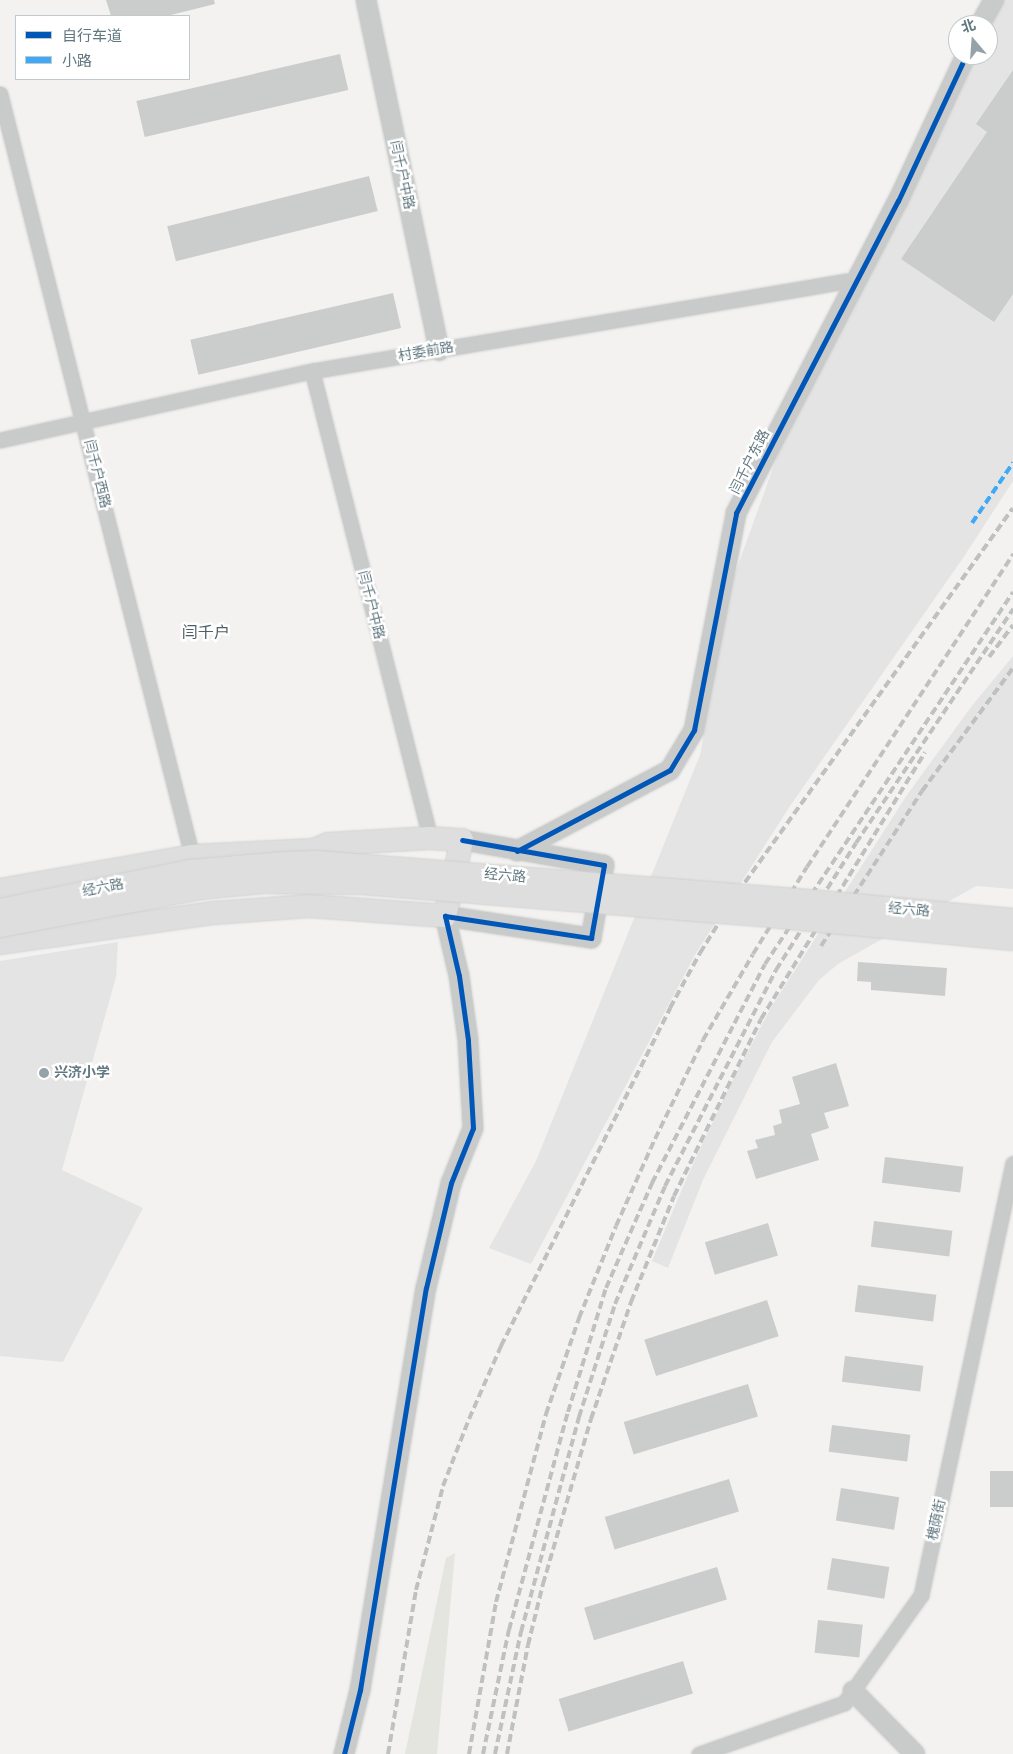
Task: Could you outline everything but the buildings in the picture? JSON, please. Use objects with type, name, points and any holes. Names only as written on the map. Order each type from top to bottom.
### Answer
[{"type":"main road","points":[[0,890],[192,856],[314,850],[328,844],[430,838],[462,840],[445,916],[309,906],[214,913],[0,943]]},
{"type":"main road","name":"经六路","points":[[0,910],[190,871],[317,862],[1013,920]]},
{"type":"main road","name":"经六路","points":[[0,926],[182,891],[264,882],[361,883],[769,916],[1013,939]]},
{"type":"street","name":"闫千户中路","points":[[366,0],[439,350]]},
{"type":"street","points":[[986,15],[994,0]]},
{"type":"street","name":"闫千户东路","points":[[518,851],[670,770],[694,730],[736,513],[898,200],[961,65]]},
{"type":"street","name":"闫千户西路","points":[[0,94],[192,856]]},
{"type":"street","name":"村委前路","points":[[0,440],[83,420],[312,371],[846,281],[853,286]]},
{"type":"street","name":"闫千户中路","points":[[312,371],[430,838]]},
{"type":"street","points":[[344,1754],[360,1690],[426,1288],[451,1183],[474,1128],[468,1040],[459,976],[445,916],[590,938],[604,865],[462,840]]},
{"type":"street","name":"槐荫街","points":[[699,1754],[844,1703],[921,1595],[1013,1164]]},
{"type":"street","points":[[853,1691],[914,1754]]},
{"type":"shaded area","points":[[1004,0],[1013,0],[1013,481],[963,558],[790,806],[696,953],[531,1264],[489,1248],[536,1161],[700,755],[732,582],[778,454],[883,248],[968,65],[998,65],[998,15],[995,15]]},
{"type":"shaded area","points":[[1013,656],[1013,889],[976,886],[838,964],[819,980],[772,1042],[703,1180],[668,1268],[652,1261],[688,1175],[728,1089],[772,1006],[907,795],[971,707]]},
{"type":"shaded area","name":"兴济小学","points":[[118,942],[116,977],[62,1170],[143,1208],[63,1362],[0,1356],[0,961]]},
{"type":"shaded area","points":[[455,1553],[437,1754],[405,1754],[446,1558]]},
{"type":"railway","points":[[388,1754],[416,1590],[443,1486],[469,1419],[501,1346],[670,1008],[700,953],[738,892],[1013,508]]},
{"type":"railway","points":[[469,1754],[496,1602],[546,1414],[579,1318],[616,1226],[655,1139],[703,1040],[753,954],[807,867],[1013,554]]},
{"type":"railway","points":[[483,1754],[509,1630],[568,1412],[606,1288],[652,1183],[765,964],[1013,592]]},
{"type":"railway","points":[[495,1754],[521,1632],[579,1417],[615,1304],[665,1186],[776,970],[856,843],[1013,609]]},
{"type":"railway","points":[[989,657],[1013,625]]},
{"type":"railway","points":[[821,946],[922,791],[1013,668]]},
{"type":"railway","points":[[507,1754],[528,1645],[543,1584],[591,1419],[631,1302],[674,1196],[761,1019],[925,752]]},
{"type":"marked path","points":[[972,523],[1013,463]]},
{"type":"cycle path","points":[[517,851],[670,770],[694,730],[736,513],[898,201],[961,65]]},
{"type":"cycle path","points":[[344,1754],[360,1690],[426,1288],[451,1183],[473,1128],[468,1040],[459,976],[445,916],[591,938],[604,865],[462,840]]},
{"type":"place","name":"兴济小学","points":[[44,1073]]},
{"type":"district","name":"闫千户","points":[[206,633]]}]
